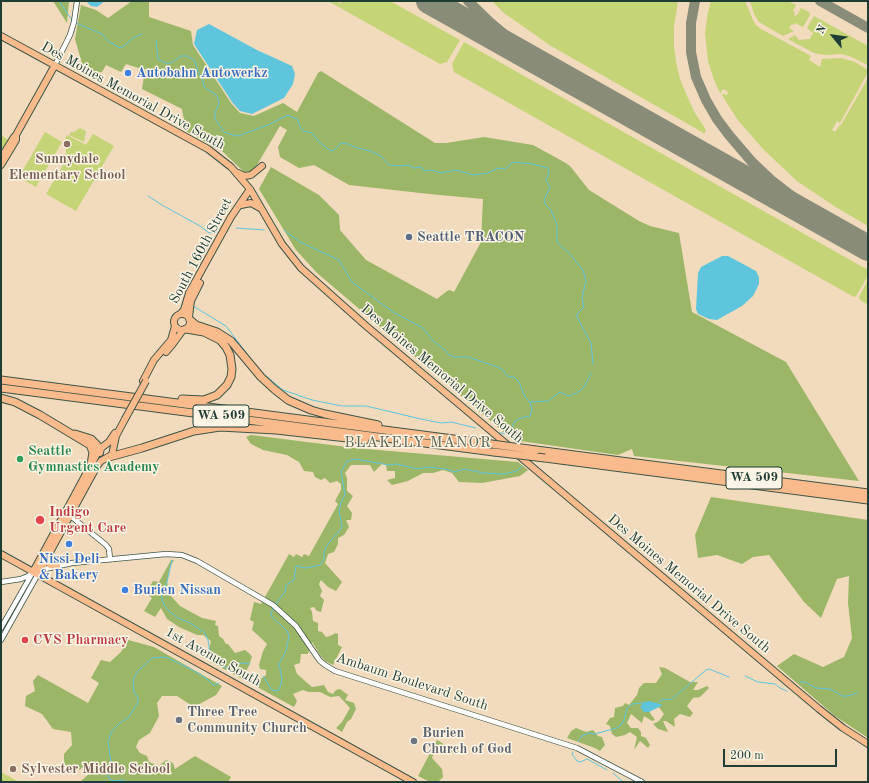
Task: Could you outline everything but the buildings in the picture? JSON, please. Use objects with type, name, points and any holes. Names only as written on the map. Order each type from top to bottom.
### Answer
[{"type":"highway","points":[[190,319],[196,325],[217,332],[231,341],[261,377],[274,390],[288,400],[325,414],[395,428],[405,433]]},
{"type":"highway","points":[[152,400],[204,400],[213,397],[220,392],[229,381],[232,373],[232,363],[230,354],[224,343],[208,333],[184,330]]},
{"type":"highway","name":"WA 509","points":[[1,380],[536,450],[609,463],[868,500]]},
{"type":"highway","name":"WA 509","points":[[1,388],[441,446],[546,458],[609,463]]},
{"type":"highway","points":[[1,398],[21,406],[72,434],[91,447],[93,456],[91,465]]},
{"type":"highway","points":[[110,457],[194,431],[220,426],[276,430],[425,446],[441,446]]},
{"type":"highway","points":[[72,434],[91,439],[97,444],[99,450]]},
{"type":"highway","name":"WA 509","points":[[639,467],[868,493]]},
{"type":"main road","name":"Des Moines Memorial Drive South","points":[[1,36],[208,148],[236,172],[250,189],[282,244],[301,268],[342,305],[819,709],[843,728],[868,744]]},
{"type":"main road","points":[[1,158],[12,138],[16,135],[55,66]]},
{"type":"main road","points":[[1,166],[16,140],[16,135]]},
{"type":"main road","points":[[236,172],[244,176],[251,175],[262,166]]},
{"type":"main road","name":"South 160th Street","points":[[190,319],[190,305],[192,296],[242,201],[250,189]]},
{"type":"main road","points":[[242,201],[262,210]]},
{"type":"main road","name":"South 160th Street","points":[[180,314],[184,310],[189,293],[216,243],[237,206],[242,201]]},
{"type":"main road","points":[[180,314],[185,315],[190,319],[190,325],[184,330],[178,329],[175,326],[175,319],[180,314]]},
{"type":"main road","name":"South 160th Street","points":[[145,381],[154,360],[171,340],[175,326]]},
{"type":"main road","name":"South 160th Street","points":[[35,573],[46,560],[99,450],[111,440],[145,381],[159,360],[184,330]]},
{"type":"main road","name":"South 160th Street","points":[[35,573],[68,513],[99,464],[110,457],[113,452],[116,436],[123,419]]},
{"type":"main road","points":[[99,450],[102,457],[110,457]]},
{"type":"main road","name":"1st Avenue South","points":[[1,554],[413,782]]},
{"type":"main road","points":[[46,560],[50,565],[57,566]]},
{"type":"street","points":[[55,66],[68,41],[73,26],[76,1]]},
{"type":"street","points":[[68,513],[106,545],[109,549],[110,559]]},
{"type":"street","name":"Ambaum Boulevard South","points":[[1,582],[28,576],[44,569],[57,566],[166,554],[182,555],[197,561],[280,610],[301,632],[320,660],[335,671],[577,748],[642,782]]},
{"type":"street","points":[[1,628],[24,588],[35,573]]},
{"type":"street","points":[[1,640],[35,573]]},
{"type":"street","points":[[14,580],[21,583],[24,588]]},
{"type":"street","points":[[1,634],[7,627]]},
{"type":"green space","points":[[53,1],[69,1],[67,23]]},
{"type":"green space","points":[[132,1],[149,1],[149,17],[191,31],[193,45],[231,103],[240,113],[254,116],[283,103],[297,112],[318,73],[321,71],[435,143],[446,143],[484,137],[533,145],[570,166],[589,190],[639,221],[650,226],[679,233],[692,312],[786,362],[859,481],[634,456],[632,449],[618,455],[513,440],[317,273],[296,250],[259,189],[271,167],[319,195],[339,215],[340,230],[366,260],[437,299],[447,291],[450,290],[454,292],[481,242],[483,199],[349,185],[314,165],[299,168],[280,157],[278,147],[287,130],[280,126],[254,170],[244,172],[222,151],[186,131],[182,109],[142,89],[145,70],[126,64],[121,72],[106,65],[102,72],[85,74],[75,39],[81,5],[96,10],[108,18]]},
{"type":"green space","points":[[328,1],[336,1],[341,4],[342,1],[390,1],[460,40],[447,62],[440,64]]},
{"type":"green space","points":[[492,1],[678,1],[674,27],[676,62],[680,79],[687,96],[695,113],[706,130],[704,134],[551,46],[504,13]]},
{"type":"green space","points":[[711,1],[745,1],[756,25],[811,56],[809,60],[820,67],[822,59],[841,58],[855,62],[868,70],[840,123],[837,121],[832,130],[835,132],[841,125],[868,78],[868,226],[834,206],[797,181],[764,150],[737,119],[722,95],[725,93],[725,95],[727,95],[728,92],[724,89],[720,93],[708,61],[705,33]]},
{"type":"green space","points":[[750,1],[788,1],[796,5],[793,11],[795,12],[794,15],[796,16],[798,14],[801,8],[809,12],[810,15],[803,27],[795,23],[794,25],[792,24],[789,28],[794,31],[783,36],[759,22],[754,14]]},
{"type":"green space","points":[[814,16],[868,46],[868,65],[841,54],[825,55],[814,53],[788,39],[795,35],[799,40],[810,39],[813,33],[807,28]]},
{"type":"green space","points":[[464,42],[868,270],[868,276],[856,296],[854,297],[454,72],[452,64]]},
{"type":"green space","points":[[80,128],[86,131],[84,142],[69,135],[71,132],[74,132]]},
{"type":"green space","points":[[45,132],[62,142],[36,187],[19,177]]},
{"type":"green space","points":[[93,134],[114,146],[76,211],[46,194],[63,165],[68,142],[65,139],[67,135],[86,145]]},
{"type":"green space","points":[[1,135],[9,140],[1,153]]},
{"type":"green space","points":[[868,280],[868,305],[860,300],[859,297]]},
{"type":"green space","points":[[251,435],[355,448],[518,462],[528,470],[520,476],[482,483],[459,482],[452,473],[443,470],[433,473],[423,473],[408,481],[392,485],[387,480],[395,478],[395,471],[387,471],[386,465],[382,464],[374,472],[370,465],[351,465],[345,473],[347,478],[347,491],[353,496],[347,506],[352,513],[351,520],[346,520],[349,527],[344,535],[338,538],[338,544],[334,552],[328,554],[325,563],[342,582],[336,591],[328,587],[321,580],[319,584],[322,591],[320,596],[324,600],[321,612],[317,611],[314,607],[310,608],[313,621],[318,623],[318,631],[322,632],[326,637],[336,633],[338,634],[338,645],[342,647],[333,665],[325,661],[312,642],[308,654],[301,654],[300,663],[294,665],[297,674],[312,687],[324,685],[328,692],[333,694],[336,690],[340,689],[348,695],[345,700],[354,703],[356,709],[342,732],[336,728],[342,722],[350,708],[339,696],[330,697],[320,692],[309,692],[303,690],[293,694],[297,701],[294,707],[211,662],[208,652],[211,641],[203,635],[197,635],[179,627],[167,619],[161,608],[155,617],[144,611],[152,598],[149,596],[149,588],[153,581],[159,582],[171,560],[174,560],[170,567],[167,582],[170,595],[180,606],[202,618],[216,621],[215,625],[218,626],[219,636],[235,653],[245,650],[250,654],[252,657],[244,674],[244,679],[252,683],[257,682],[266,675],[266,670],[260,669],[259,665],[263,651],[267,644],[252,630],[254,622],[250,620],[254,602],[261,604],[289,554],[294,557],[296,554],[302,557],[304,554],[309,556],[338,504],[335,501],[341,490],[341,484],[337,481],[330,483],[325,478],[321,480],[315,477],[313,472],[304,471],[299,462],[287,455],[263,450],[251,444],[246,437]]},
{"type":"green space","points":[[711,497],[868,520],[868,738],[835,716],[777,666],[794,654],[823,667],[844,657],[852,638],[848,603],[849,576],[837,579],[821,618],[804,602],[769,555],[753,557],[742,564],[717,555],[698,558],[695,535]]},
{"type":"green space","points":[[128,640],[154,647],[222,686],[216,695],[194,707],[177,696],[162,696],[157,703],[159,716],[150,733],[139,740],[136,747],[140,753],[147,756],[149,762],[159,766],[166,760],[173,763],[175,769],[195,756],[231,777],[228,782],[80,782],[91,772],[86,765],[79,770],[64,765],[64,754],[72,745],[71,732],[53,729],[42,714],[25,706],[26,696],[35,691],[33,681],[38,675],[88,703],[99,683],[91,678],[101,660],[110,662],[121,652]]},
{"type":"green space","points":[[659,667],[665,668],[690,682],[698,682],[693,690],[698,690],[707,686],[709,688],[700,697],[693,698],[687,706],[693,713],[690,717],[680,714],[674,719],[675,727],[666,721],[663,721],[668,732],[658,729],[653,724],[659,721],[664,714],[658,706],[648,706],[650,713],[655,720],[652,721],[644,716],[642,723],[631,714],[627,723],[631,728],[638,728],[641,732],[641,736],[646,738],[650,745],[648,748],[640,741],[634,750],[637,737],[630,732],[616,737],[612,734],[610,726],[606,724],[610,718],[614,717],[615,708],[623,706],[625,703],[629,705],[637,695],[639,688],[644,683],[656,683],[662,674]]},
{"type":"green space","points":[[576,728],[586,732],[593,730],[598,736],[602,737],[605,745],[600,751],[567,738],[571,731]]},
{"type":"green space","points":[[437,740],[455,751],[450,754],[435,751],[432,758],[442,769],[443,777],[438,782],[430,782],[418,776]]},
{"type":"green space","points":[[1,772],[19,782],[1,782]]},
{"type":"water","points":[[86,1],[105,1],[97,7],[91,6]]},
{"type":"water","points":[[209,24],[257,50],[292,66],[295,74],[293,84],[284,98],[252,114],[240,111],[232,102],[194,44],[197,30]]},
{"type":"water","points":[[722,256],[728,256],[756,271],[759,277],[759,284],[753,296],[742,306],[717,320],[709,319],[698,314],[696,309],[698,273],[701,267]]},
{"type":"water","points":[[649,701],[663,705],[649,712],[644,712],[640,707],[644,702]]},
{"type":"waterway","points":[[59,1],[72,20]]},
{"type":"waterway","points":[[76,23],[102,34],[108,41],[120,48],[133,38],[142,34]]},
{"type":"waterway","points":[[156,40],[158,59],[165,63],[171,63],[181,56],[188,56],[195,61],[204,87],[218,98],[219,103],[215,113],[215,119],[224,132],[233,135],[238,136],[268,125],[288,115],[298,120],[303,131],[312,133],[320,143],[331,151],[341,143],[348,144],[381,156],[389,165],[408,165],[414,168],[421,167],[424,171],[431,170],[441,173],[456,170],[473,175],[488,173],[498,168],[505,169],[513,162],[532,164],[548,168],[549,172],[546,180],[550,187],[544,200],[545,204],[551,210],[557,225],[557,242],[569,253],[583,270],[586,281],[582,298],[584,307],[577,314],[577,317],[591,343],[593,364]]},
{"type":"waterway","points":[[148,196],[200,226],[209,233],[217,232]]},
{"type":"waterway","points":[[236,228],[264,230]]},
{"type":"waterway","points":[[284,230],[300,242],[339,260],[352,282],[393,312],[423,328],[433,341],[449,355],[455,357],[468,357],[495,366],[502,369],[507,376],[514,377],[519,382],[525,397],[530,402]]},
{"type":"waterway","points":[[193,306],[226,326],[256,366]]},
{"type":"waterway","points":[[259,370],[283,390],[312,400],[342,406],[366,406],[421,419],[441,423],[451,422],[476,428]]},
{"type":"waterway","points":[[500,433],[510,434],[515,421],[530,416],[532,410],[530,402],[548,401],[560,392],[568,396],[572,395],[584,387],[591,373]]},
{"type":"waterway","points":[[275,605],[285,592],[286,585],[294,580],[296,566],[306,568],[320,565],[324,559],[324,552],[327,545],[342,527],[339,511],[341,502],[345,495],[341,472],[347,461],[355,459],[389,465],[396,464],[418,469],[428,467],[446,469],[454,472],[465,469],[483,473],[504,474],[517,471],[522,466]]},
{"type":"waterway","points":[[172,560],[167,582],[161,593],[164,605],[178,618],[190,623],[204,632],[208,640],[211,660],[227,668],[240,663],[250,664]]},
{"type":"waterway","points":[[263,676],[272,690],[278,691],[282,679],[279,664],[286,651],[289,636],[287,631],[272,617],[271,614],[273,608]]},
{"type":"waterway","points":[[127,782],[109,779],[108,774],[111,763],[108,741],[112,731],[129,717],[138,702],[138,698],[134,692],[133,683],[137,672],[152,658],[162,657],[168,658],[191,669],[207,679],[213,685],[219,683]]},
{"type":"waterway","points":[[656,704],[661,700],[672,699],[706,670],[709,669],[729,677]]},
{"type":"waterway","points":[[745,676],[758,682],[775,684],[787,691]]},
{"type":"waterway","points":[[800,682],[805,682],[816,688],[830,689],[842,696],[857,693]]},
{"type":"waterway","points":[[578,741],[582,736],[589,733],[594,734],[617,728],[622,724],[627,708],[632,704],[643,703]]},
{"type":"waterway","points":[[573,752],[572,754],[577,761],[580,762],[587,759],[607,770]]},
{"type":"waterway","points":[[613,773],[623,782]]},
{"type":"taxiway","points":[[468,1],[491,23],[540,64]]},
{"type":"taxiway","points":[[695,1],[691,23],[691,52],[696,77],[706,100],[717,119],[752,162],[771,180],[833,228]]},
{"type":"taxiway","points":[[820,1],[868,28]]},
{"type":"taxiway","points":[[851,238],[868,245]]},
{"type":"runway","points":[[429,1],[868,248]]},
{"type":"place","name":"Autobahn Autowerkz","points":[[128,73]]},
{"type":"place","name":"Sunnydale Elementary School","points":[[67,144]]},
{"type":"place","name":"Seattle TRACON","points":[[409,237]]},
{"type":"place","name":"Seattle Gymnastics Academy","points":[[20,459]]},
{"type":"place","name":"Indigo Urgent Care","points":[[40,520]]},
{"type":"place","name":"Nissi Deli & Bakery","points":[[69,544]]},
{"type":"place","name":"Burien Nissan","points":[[125,590]]},
{"type":"place","name":"CVS Pharmacy","points":[[25,640]]},
{"type":"place","name":"Three Tree Community Church","points":[[179,720]]},
{"type":"place","name":"Burien Church of God","points":[[414,741]]},
{"type":"place","name":"Sylvester Middle School","points":[[13,769]]},
{"type":"district","name":"BLAKELY MANOR","points":[[418,443]]}]
